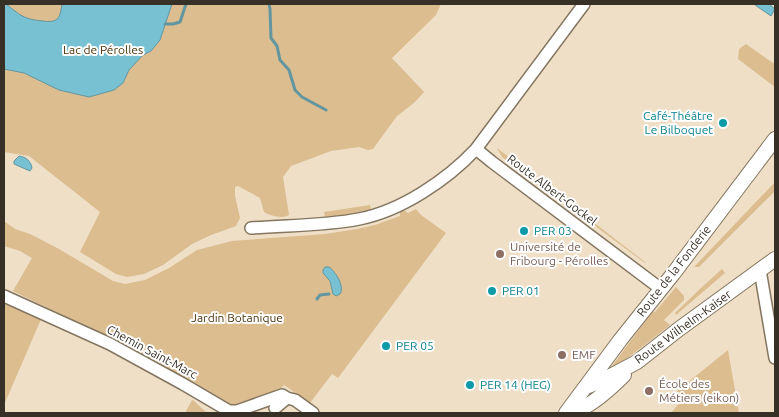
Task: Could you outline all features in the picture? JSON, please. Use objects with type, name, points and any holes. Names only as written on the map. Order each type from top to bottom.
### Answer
[{"type":"main road","name":"Route de la Fonderie","points":[[575,411],[585,387],[775,139]]},
{"type":"main road","name":"Route Wilhelm-Kaiser","points":[[585,387],[601,381],[637,362],[775,259]]},
{"type":"main road","points":[[575,411],[594,400],[637,362]]},
{"type":"street","points":[[251,228],[360,219],[393,209],[445,177],[462,164],[476,149],[584,4]]},
{"type":"street","name":"Route Albert-Gockel","points":[[476,149],[661,289]]},
{"type":"street","points":[[760,270],[775,358]]},
{"type":"street","name":"Chemin Saint-Marc","points":[[4,296],[104,341],[229,410],[237,411],[278,395],[287,398]]},
{"type":"street","points":[[275,408],[287,398],[295,400],[313,413]]},
{"type":"green space","points":[[4,4],[441,4],[436,15],[392,58],[424,92],[397,116],[373,149],[368,150],[359,147],[331,151],[291,166],[283,177],[289,215],[283,217],[264,212],[260,198],[238,186],[235,187],[240,218],[236,226],[192,244],[163,265],[144,274],[127,277],[116,274],[80,252],[100,212],[29,156],[4,152]]},
{"type":"green space","points":[[746,44],[773,63],[775,61],[775,87],[738,59],[739,49]]},
{"type":"green space","points":[[497,148],[645,262],[645,263],[502,157]]},
{"type":"green space","points":[[775,182],[775,191],[699,267],[694,267]]},
{"type":"green space","points":[[370,205],[371,211],[359,215],[325,218],[324,212]]},
{"type":"green space","name":"Jardin Botanique","points":[[402,209],[408,213],[416,209],[421,215],[446,233],[338,378],[332,374],[310,403],[284,385],[274,395],[237,406],[229,405],[111,339],[13,291],[32,258],[20,251],[4,246],[4,221],[15,229],[30,234],[59,249],[113,281],[125,284],[145,280],[169,268],[197,250],[232,241],[325,234],[357,229],[400,216],[400,210]]},
{"type":"green space","points":[[722,269],[725,273],[676,315],[675,313]]},
{"type":"green space","points":[[676,287],[684,296],[684,300],[664,320],[670,325],[611,371],[609,370],[653,311],[655,312]]},
{"type":"green space","points":[[7,301],[42,317],[4,405],[4,308]]},
{"type":"green space","points":[[728,350],[739,413],[671,413],[681,401],[677,391]]},
{"type":"green space","points":[[192,400],[194,401],[207,413],[185,413]]},
{"type":"water","name":"Lac de Pérolles","points":[[4,4],[26,18],[52,21],[59,16],[62,4],[172,4],[160,40],[151,51],[143,55],[129,70],[123,83],[114,90],[89,97],[59,90],[24,73],[4,69]]},
{"type":"water","points":[[756,4],[769,4],[775,9],[771,16]]},
{"type":"water","points":[[19,156],[29,161],[32,168],[30,171],[14,164],[14,161]]},
{"type":"water","points":[[325,267],[331,269],[340,283],[341,291],[336,296],[333,294],[330,281],[323,273]]},
{"type":"waterway","points":[[165,24],[180,22],[186,4]]},
{"type":"waterway","points":[[269,4],[271,38],[277,46],[280,60],[289,70],[295,90],[302,97],[326,110]]},
{"type":"waterway","points":[[317,299],[320,295],[329,294]]},
{"type":"place","name":"Café-Théâtre Le Bilboquet","points":[[723,123]]},
{"type":"place","name":"PER 03","points":[[524,231]]},
{"type":"place","name":"Université de Fribourg - Pérolles","points":[[500,254]]},
{"type":"place","name":"PER 01","points":[[492,291]]},
{"type":"place","name":"PER 05","points":[[386,346]]},
{"type":"place","name":"EMF","points":[[562,355]]},
{"type":"place","name":"PER 14 (HEG)","points":[[470,385]]},
{"type":"place","name":"École des Métiers (eikon)","points":[[649,391]]}]
